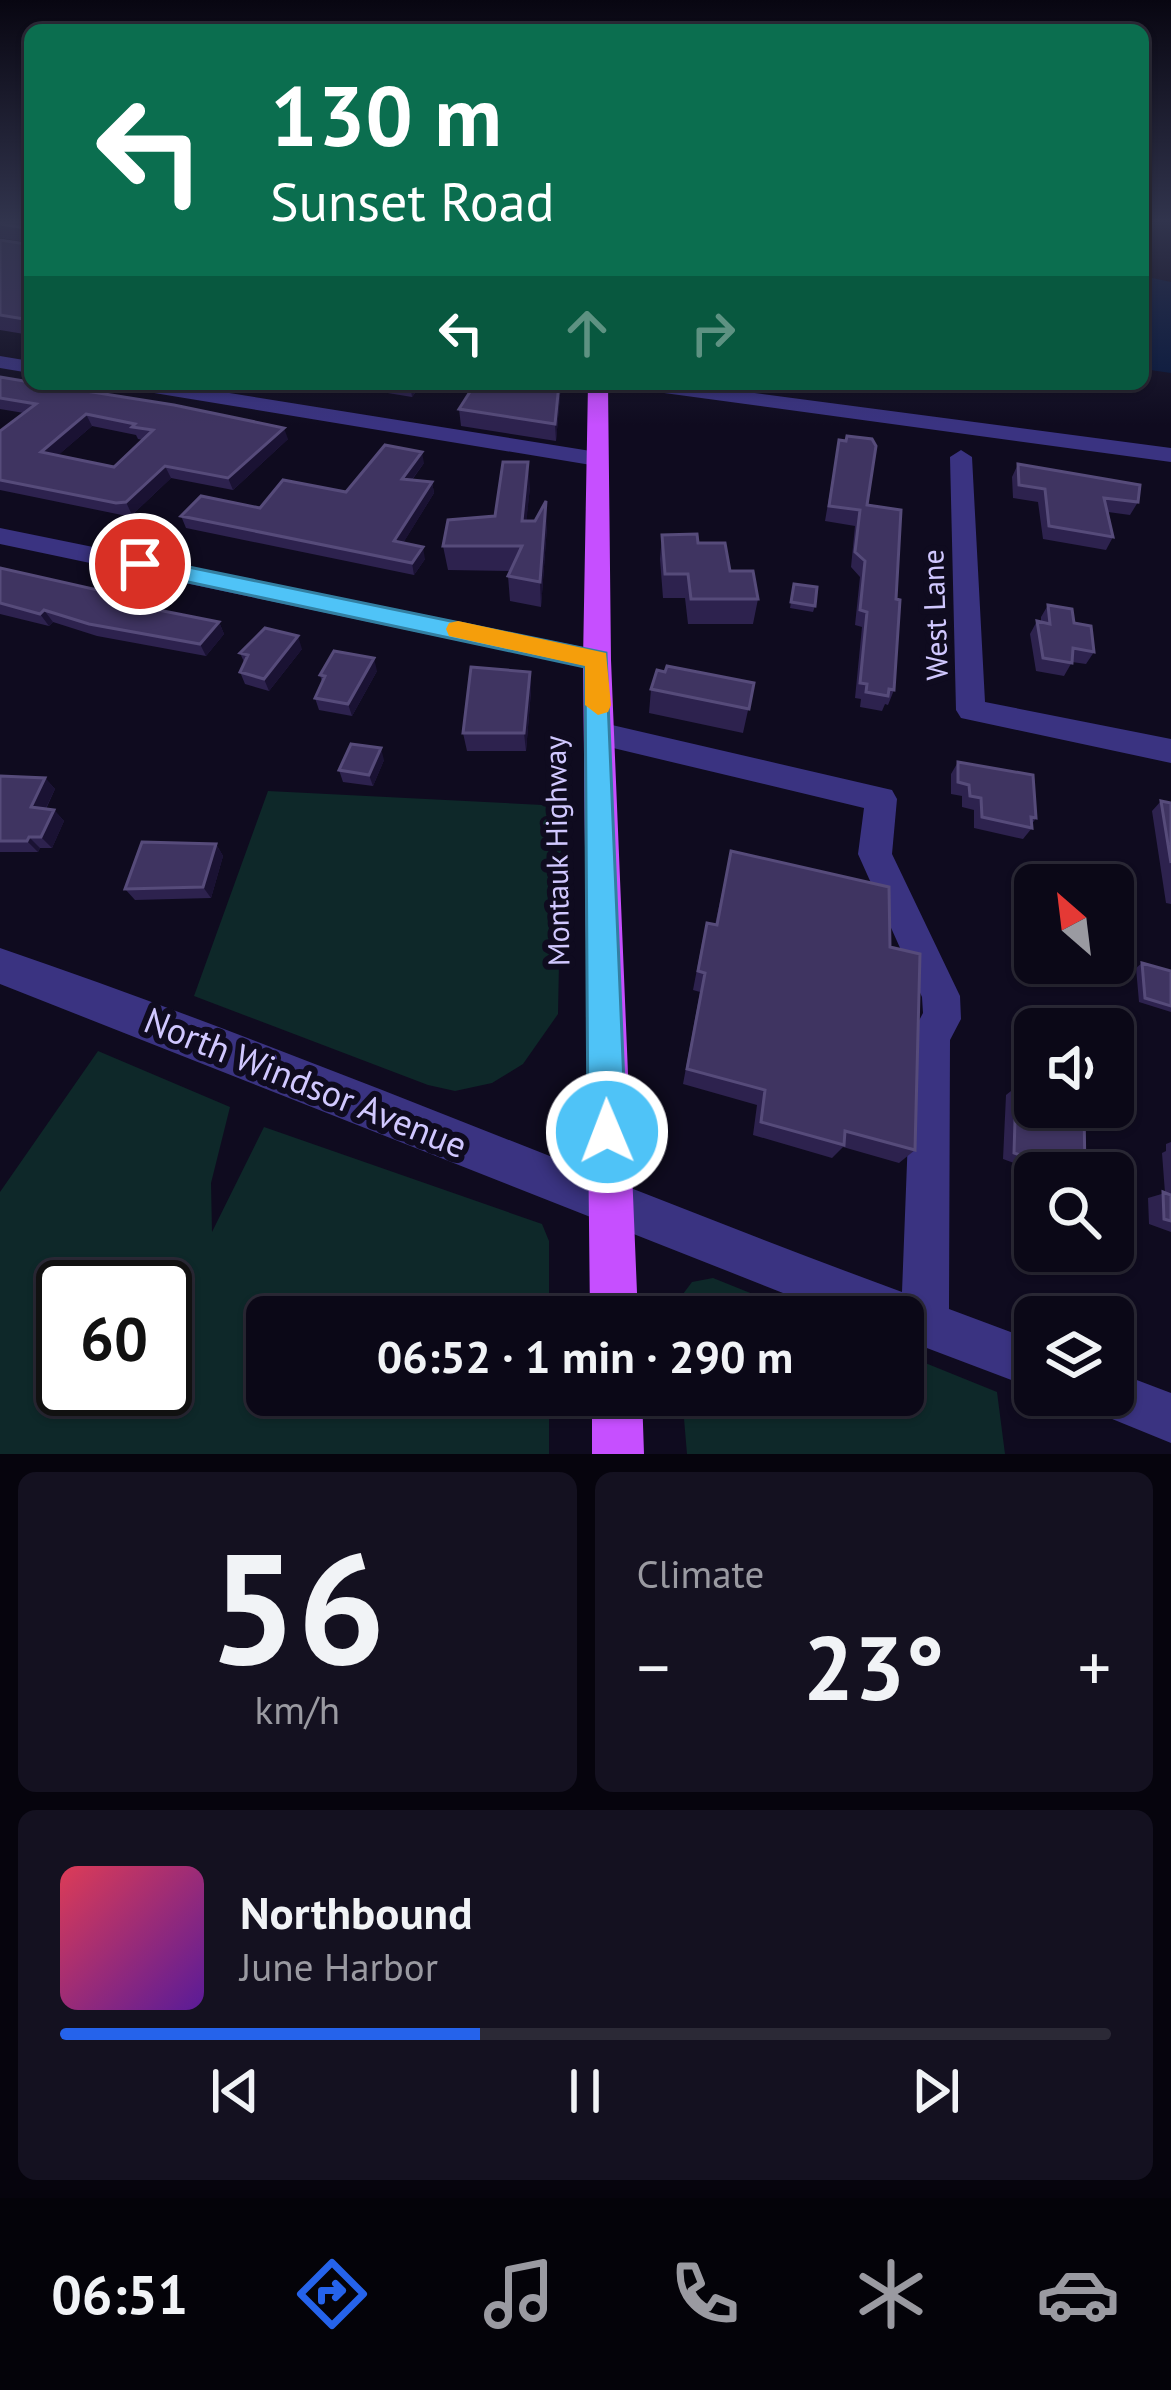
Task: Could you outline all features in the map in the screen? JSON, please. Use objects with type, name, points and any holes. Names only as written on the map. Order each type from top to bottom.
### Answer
[{"type":"main road","name":"Montauk Highway","points":[[598,390],[597,660],[613,1296]]},
{"type":"main road","points":[[617,1416],[618,1454]]},
{"type":"street","points":[[173,390],[597,459]]},
{"type":"street","points":[[687,390],[1171,455]]},
{"type":"street","points":[[927,422],[927,432],[961,458],[986,441],[989,430]]},
{"type":"street","name":"West Lane","points":[[961,458],[971,710],[1171,751]]},
{"type":"street","points":[[0,536],[597,660]]},
{"type":"street","points":[[599,734],[880,800],[874,854],[941,996],[942,1019],[931,1034],[925,1321]]},
{"type":"street","name":"North Windsor Avenue","points":[[0,966],[108,1004],[662,1226],[1014,1357]]},
{"type":"street","points":[[1134,1404],[1171,1418]]},
{"type":"green space","points":[[268,791],[562,806],[558,1014],[523,1064],[492,1083],[455,1091],[194,996]]},
{"type":"green space","points":[[98,1051],[230,1107],[211,1183],[212,1232],[264,1127],[542,1224],[549,1241],[549,1296],[246,1296],[246,1416],[549,1416],[549,1454],[0,1454],[0,1192]]},
{"type":"green space","points":[[713,1278],[758,1296],[682,1296],[692,1282]]},
{"type":"green space","points":[[924,1362],[997,1392],[1005,1454],[687,1454],[684,1416],[924,1416]]},
{"type":"water","points":[[1149,289],[1171,289],[1171,373],[1149,370]]},
{"type":"building","points":[[0,289],[24,289],[24,319],[0,315]]},
{"type":"building","points":[[0,377],[24,381],[24,390],[80,390],[284,428],[228,478],[165,466],[126,502],[116,503],[0,480],[0,431],[36,404],[0,398]],"holes":[[[86,414],[135,424],[132,427],[153,430],[114,467],[41,452]]]},
{"type":"building","points":[[471,390],[558,390],[555,424],[459,409]]},
{"type":"building","points":[[847,436],[872,439],[876,446],[867,505],[901,510],[894,690],[889,689],[888,696],[866,692],[867,684],[860,683],[867,612],[860,610],[865,561],[855,552],[860,510],[829,506],[839,440],[846,441]]},
{"type":"building","points":[[385,445],[422,452],[402,479],[432,482],[394,541],[423,547],[412,563],[181,516],[201,496],[260,508],[283,480],[346,492]]},
{"type":"building","points":[[503,462],[528,462],[522,521],[535,521],[546,501],[540,582],[508,576],[522,546],[443,546],[448,520],[495,516]]},
{"type":"building","points":[[1018,464],[1140,485],[1138,502],[1104,498],[1113,537],[1049,526],[1045,489],[1019,485]]},
{"type":"building","points":[[697,534],[698,543],[725,543],[730,571],[753,571],[758,599],[691,599],[688,574],[665,574],[662,535]]},
{"type":"building","points":[[0,568],[129,597],[123,603],[219,622],[200,644],[89,624],[44,610],[40,614],[0,603]]},
{"type":"building","points":[[794,584],[817,587],[815,606],[791,602]]},
{"type":"building","points":[[1048,605],[1072,609],[1074,623],[1091,626],[1094,652],[1073,648],[1072,663],[1043,658],[1037,621],[1050,624]]},
{"type":"building","points":[[265,628],[298,636],[264,679],[240,672],[248,655],[240,653]]},
{"type":"building","points":[[334,651],[374,658],[348,704],[315,698],[325,676],[320,675]]},
{"type":"building","points":[[667,666],[754,683],[749,709],[651,689],[657,670],[665,672]]},
{"type":"building","points":[[471,667],[530,672],[524,733],[463,733]]},
{"type":"building","points":[[351,744],[381,748],[369,775],[339,770]]},
{"type":"building","points":[[958,762],[1033,775],[1036,818],[1031,817],[1032,828],[982,817],[981,798],[970,796],[969,785],[958,782]]},
{"type":"building","points":[[0,776],[45,778],[31,807],[54,810],[41,837],[0,841]]},
{"type":"building","points":[[1161,801],[1171,803],[1171,863]]},
{"type":"building","points":[[142,842],[216,844],[203,887],[125,889]]},
{"type":"building","points":[[731,851],[889,887],[890,947],[920,954],[915,1150],[845,1131],[844,1145],[761,1122],[765,1090],[687,1069],[705,973],[698,971],[707,923],[717,925]]},
{"type":"building","points":[[1142,963],[1171,971],[1171,1006],[1145,998]]},
{"type":"building","points":[[1015,1128],[1084,1128],[1085,1152],[1014,1152]]},
{"type":"building","points":[[1163,1192],[1171,1195],[1171,1221],[1164,1219]]},
{"type":"slow traffic","points":[[458,629],[597,660],[598,705]]},
{"type":"route","points":[[140,564],[597,660],[607,1132]]}]
